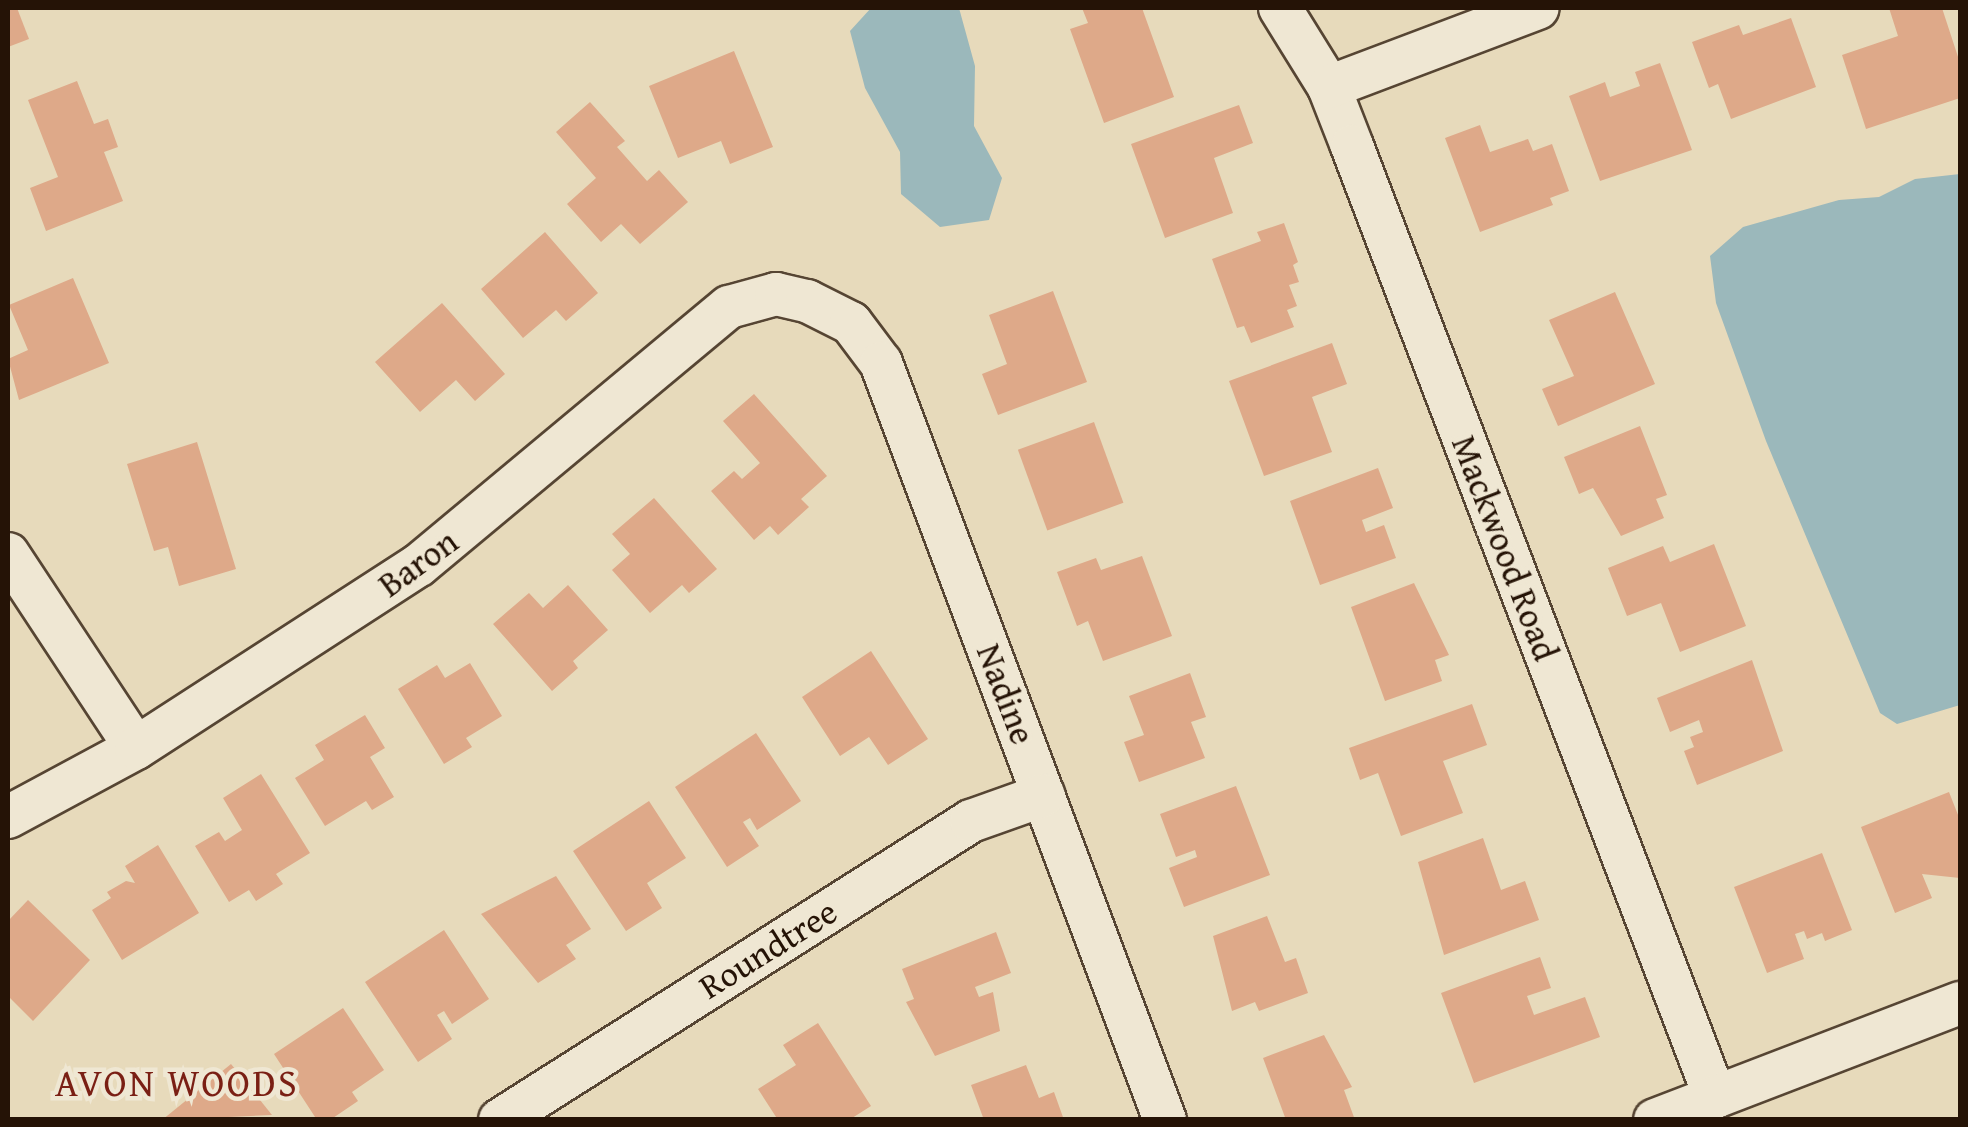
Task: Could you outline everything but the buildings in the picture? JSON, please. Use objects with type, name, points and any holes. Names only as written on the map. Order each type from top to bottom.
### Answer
[{"type":"street","name":"Mackwood Road","points":[[1280,8],[1328,87],[1714,1097]]},
{"type":"street","points":[[1328,87],[1538,8]]},
{"type":"street","name":"Baron","points":[[8,817],[136,748],[418,565],[729,307],[776,294],[807,301]]},
{"type":"street","name":"Nadine","points":[[807,301],[851,323],[881,363],[1164,1120]]},
{"type":"street","points":[[8,554],[136,748]]},
{"type":"street","name":"Roundtree","points":[[500,1120],[971,822],[1044,795]]},
{"type":"street","points":[[1655,1120],[1960,1003]]},
{"type":"water","points":[[871,8],[959,8],[975,66],[974,126],[1002,178],[989,220],[940,227],[901,194],[900,152],[865,88],[850,31]]},
{"type":"water","points":[[1960,174],[1960,705],[1897,724],[1880,713],[1766,441],[1716,303],[1710,256],[1743,227],[1839,200],[1879,197],[1915,179]]},
{"type":"district","name":"AVON WOODS","points":[[177,1083]]}]
